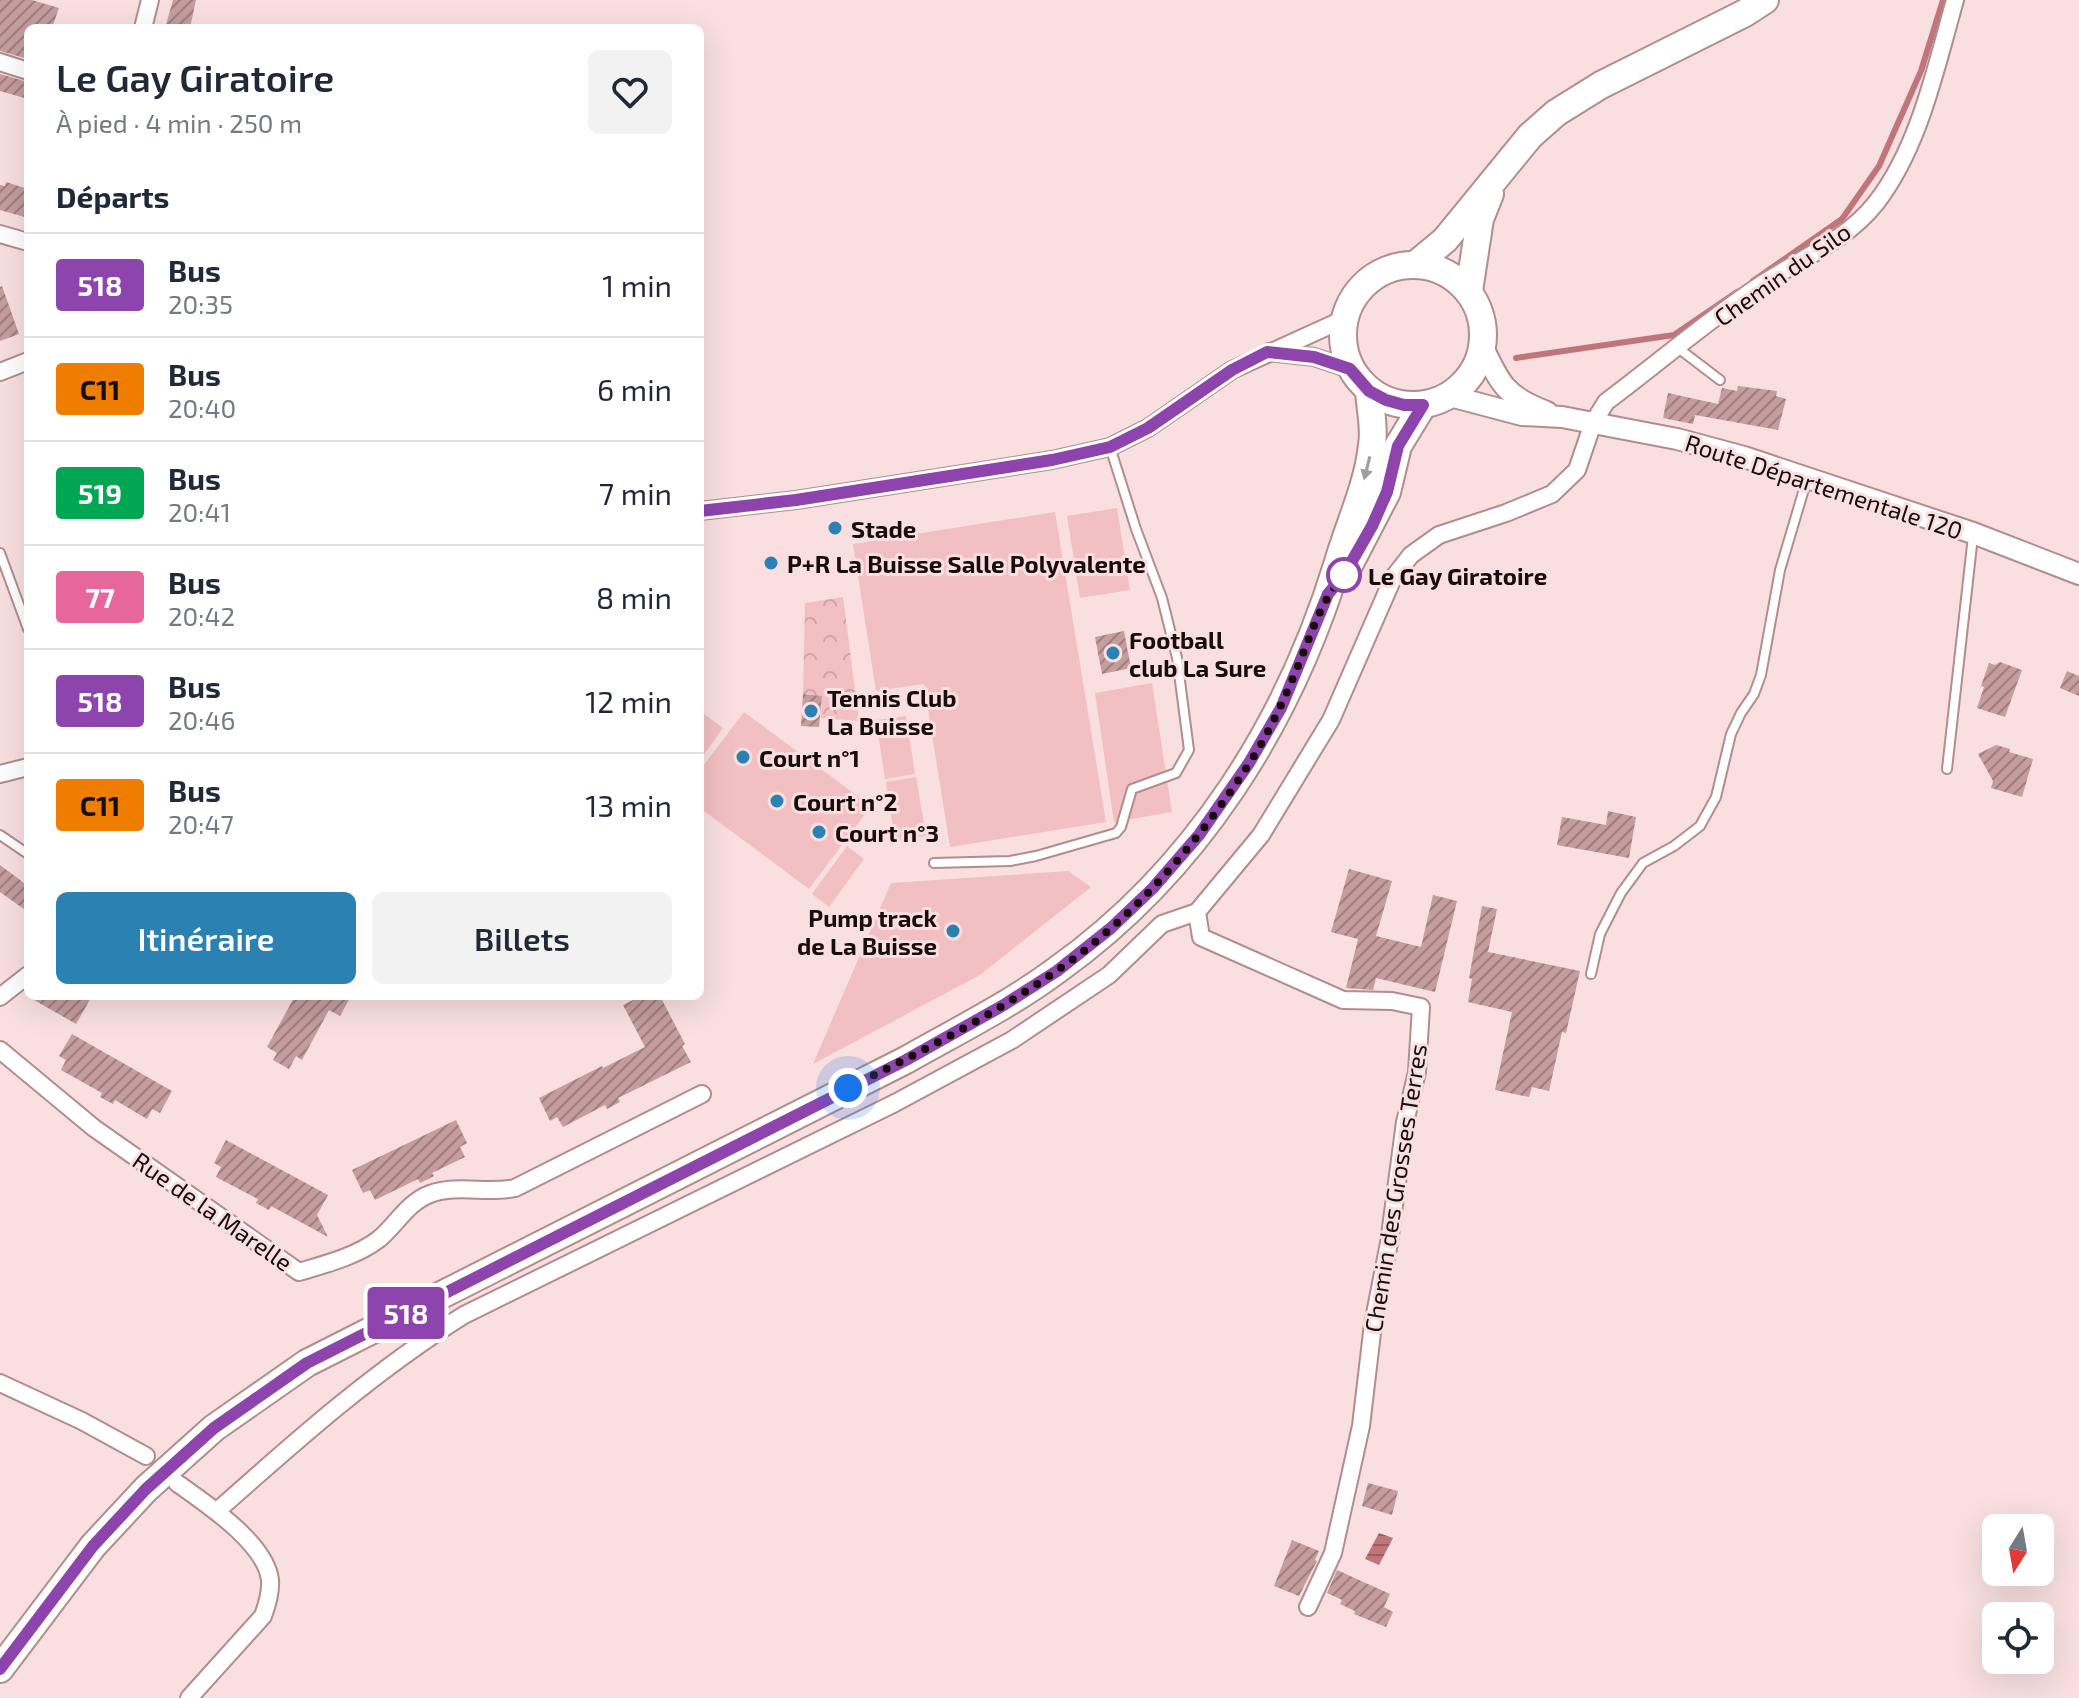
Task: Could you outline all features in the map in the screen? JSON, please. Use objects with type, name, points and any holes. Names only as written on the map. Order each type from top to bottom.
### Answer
[{"type":"main road","points":[[1416,264],[1445,240],[1530,136],[1556,113],[1601,85],[1765,0]]},
{"type":"main road","points":[[1469,291],[1480,219],[1503,168]]},
{"type":"main road","points":[[1416,264],[1445,272],[1469,291],[1484,327],[1483,347],[1471,375],[1450,396],[1423,405],[1404,405],[1369,391],[1350,369],[1344,353],[1344,319],[1350,301],[1362,286],[1378,274],[1416,264]]},
{"type":"main road","points":[[0,1669],[93,1546],[146,1489],[214,1428],[307,1363],[906,1060],[1057,971],[1153,888],[1199,835],[1249,763],[1281,708],[1328,594],[1369,468],[1373,442],[1369,391]]},
{"type":"main road","points":[[1328,594],[1344,575],[1372,526],[1387,492],[1398,446],[1423,405]]},
{"type":"street","points":[[144,24],[150,0]]},
{"type":"street","name":"Chemin du Silo","points":[[1593,423],[1606,402],[1760,285],[1831,243],[1876,203],[1914,135],[1955,0]]},
{"type":"street","points":[[0,62],[24,70]]},
{"type":"street","points":[[0,234],[24,241]]},
{"type":"street","points":[[704,511],[768,504],[1052,460],[1110,447],[1148,428],[1232,370],[1344,319]]},
{"type":"street","points":[[1483,347],[1497,377],[1510,394],[1562,417]]},
{"type":"street","points":[[1267,352],[1314,357],[1350,369]]},
{"type":"street","points":[[0,372],[24,363]]},
{"type":"street","points":[[1450,396],[1522,415],[1562,417]]},
{"type":"street","name":"Route Départementale 120","points":[[1562,417],[1677,439],[1808,478],[1973,533],[2079,574]]},
{"type":"street","points":[[217,1511],[327,1413],[410,1349],[464,1315],[895,1103],[1012,1040],[1109,975],[1162,924],[1197,912],[1261,835],[1323,734],[1393,578],[1411,555],[1439,535],[1552,494],[1577,470],[1593,423]]},
{"type":"street","points":[[0,774],[24,768]]},
{"type":"street","name":"Chemin des Grosses Terres","points":[[1197,912],[1201,937],[1343,1000],[1392,1001],[1421,1007],[1417,1072],[1403,1135],[1389,1243],[1373,1324],[1361,1426],[1333,1553],[1308,1607]]},
{"type":"street","points":[[0,997],[24,978]]},
{"type":"street","name":"Rue de la Marelle","points":[[0,1050],[94,1128],[299,1272],[339,1259],[378,1240],[408,1209],[428,1195],[456,1189],[497,1192],[515,1188],[702,1094]]},
{"type":"street","points":[[0,1383],[82,1421],[146,1456]]},
{"type":"street","points":[[177,1483],[217,1511],[266,1564],[270,1580],[263,1616],[189,1698]]},
{"type":"lane","points":[[1678,348],[1720,380]]},
{"type":"lane","points":[[934,863],[1023,859],[1116,833],[1121,827],[1132,789],[1176,773],[1189,750],[1177,658],[1162,598],[1110,447]]},
{"type":"lane","points":[[1591,974],[1600,934],[1621,893],[1643,863],[1674,846],[1700,826],[1716,797],[1731,734],[1761,675],[1780,570],[1808,478]]},
{"type":"lane","points":[[1947,769],[1973,533]]},
{"type":"lane","points":[[0,553],[24,618]]},
{"type":"lane","points":[[0,835],[24,851]]},
{"type":"green space","points":[[1117,508],[1130,590],[1080,598],[1067,516]]},
{"type":"green space","points":[[1055,512],[1106,822],[950,847],[924,684],[876,691],[853,544]]},
{"type":"green space","points":[[843,597],[859,721],[821,718],[822,696],[803,694],[805,603]]},
{"type":"green space","points":[[1152,683],[1172,812],[1114,822],[1095,693]]},
{"type":"green space","points":[[744,712],[871,806],[809,889],[704,811],[704,765]]},
{"type":"green space","points":[[704,714],[723,728],[704,754]]},
{"type":"green space","points":[[906,716],[915,774],[885,779],[876,720]]},
{"type":"green space","points":[[916,777],[926,836],[895,841],[886,782]]},
{"type":"green space","points":[[847,846],[864,859],[829,907],[812,894]]},
{"type":"green space","name":"Pump track de La Buisse","points":[[1068,871],[1091,887],[980,975],[813,1064],[891,883]]},
{"type":"shaded area","points":[[1379,1533],[1393,1538],[1379,1565],[1365,1559]]},
{"type":"building","points":[[0,0],[32,0],[59,8],[53,24],[24,24],[24,58],[0,51]]},
{"type":"building","points":[[173,0],[196,0],[191,24],[166,24]]},
{"type":"building","points":[[0,74],[24,81],[24,98],[0,91]]},
{"type":"building","points":[[6,182],[24,188],[24,217],[0,210],[0,185],[5,186]]},
{"type":"building","points":[[0,287],[19,334],[0,341]]},
{"type":"building","points":[[1738,386],[1777,391],[1776,396],[1786,399],[1778,430],[1695,415],[1693,424],[1663,418],[1668,393],[1718,404],[1722,388],[1737,391]]},
{"type":"building","name":"Football club La Sure","points":[[1124,631],[1131,668],[1102,674],[1095,637]]},
{"type":"building","points":[[2000,662],[2022,670],[2005,717],[1977,708],[1989,663],[1995,665]]},
{"type":"building","points":[[2067,671],[2079,676],[2079,696],[2060,688]]},
{"type":"building","name":"Tennis Club La Buisse","points":[[803,694],[822,696],[819,727],[801,726]]},
{"type":"building","points":[[1996,745],[2033,759],[2022,797],[1991,788],[1993,781],[1978,754]]},
{"type":"building","points":[[1608,811],[1636,817],[1629,858],[1557,845],[1562,817],[1606,825]]},
{"type":"building","points":[[0,865],[24,883],[24,909],[0,892]]},
{"type":"building","points":[[1349,869],[1392,881],[1376,936],[1421,947],[1433,895],[1457,901],[1435,992],[1376,978],[1373,990],[1346,988],[1358,939],[1331,932]]},
{"type":"building","points":[[1482,906],[1497,909],[1488,952],[1580,971],[1549,1091],[1532,1087],[1529,1097],[1495,1090],[1512,1012],[1468,1002],[1472,979],[1469,978]]},
{"type":"building","points":[[34,1000],[90,1000],[76,1024]]},
{"type":"building","points":[[293,1000],[349,1000],[340,1016],[329,1010],[302,1060],[296,1056],[289,1069],[273,1060],[277,1053],[267,1047]]},
{"type":"building","points":[[633,1000],[662,1000],[691,1062],[618,1098],[620,1102],[607,1109],[605,1105],[563,1127],[557,1117],[550,1121],[539,1098],[645,1047],[623,1005]]},
{"type":"building","points":[[72,1034],[172,1091],[160,1113],[152,1109],[147,1119],[115,1100],[113,1104],[100,1097],[102,1093],[61,1070],[66,1060],[59,1056]]},
{"type":"building","points":[[456,1120],[467,1143],[460,1147],[465,1157],[432,1173],[434,1176],[420,1183],[418,1179],[375,1200],[370,1190],[363,1193],[352,1170]]},
{"type":"building","points":[[226,1140],[328,1195],[317,1215],[328,1237],[271,1206],[269,1210],[256,1203],[258,1199],[216,1177],[221,1167],[214,1163]]},
{"type":"building","points":[[1368,1483],[1398,1491],[1392,1515],[1362,1506]]},
{"type":"building","points":[[1292,1540],[1319,1551],[1299,1596],[1274,1586]]},
{"type":"building","points":[[1337,1570],[1390,1594],[1384,1607],[1393,1612],[1386,1627],[1354,1614],[1355,1611],[1340,1604],[1342,1600],[1327,1593]]},
{"type":"waterway","points":[[1753,281],[1842,219],[1879,166],[1921,71],[1943,0]]},
{"type":"waterway","points":[[1516,358],[1674,335],[1737,292]]},
{"type":"bus line","name":"518","points":[[0,1669],[93,1546],[146,1489],[214,1428],[307,1363],[906,1060],[1057,971],[1111,928],[1153,888],[1199,835],[1249,763],[1281,708],[1328,594],[1344,575],[1372,526],[1387,492],[1398,446],[1423,405],[1404,405],[1386,400],[1369,391],[1350,369],[1314,357],[1267,352],[1232,370],[1148,428],[1110,447],[1052,460],[796,500],[704,511]]},
{"type":"place","name":"Stade","points":[[835,528]]},
{"type":"place","name":"P+R La Buisse Salle Polyvalente","points":[[771,563]]},
{"type":"place","name":"Le Gay Giratoire","points":[[1344,575]]},
{"type":"place","name":"Football club La Sure","points":[[1113,653]]},
{"type":"place","name":"Tennis Club La Buisse","points":[[811,711]]},
{"type":"place","name":"Court n°1","points":[[743,757]]},
{"type":"place","name":"Court n°2","points":[[777,801]]},
{"type":"place","name":"Court n°3","points":[[819,832]]},
{"type":"place","name":"Pump track de La Buisse","points":[[953,931]]},
{"type":"route","points":[[848,1088],[906,1060],[1057,971],[1111,928],[1153,888],[1199,835],[1249,763],[1281,708],[1328,594],[1344,575]]}]
